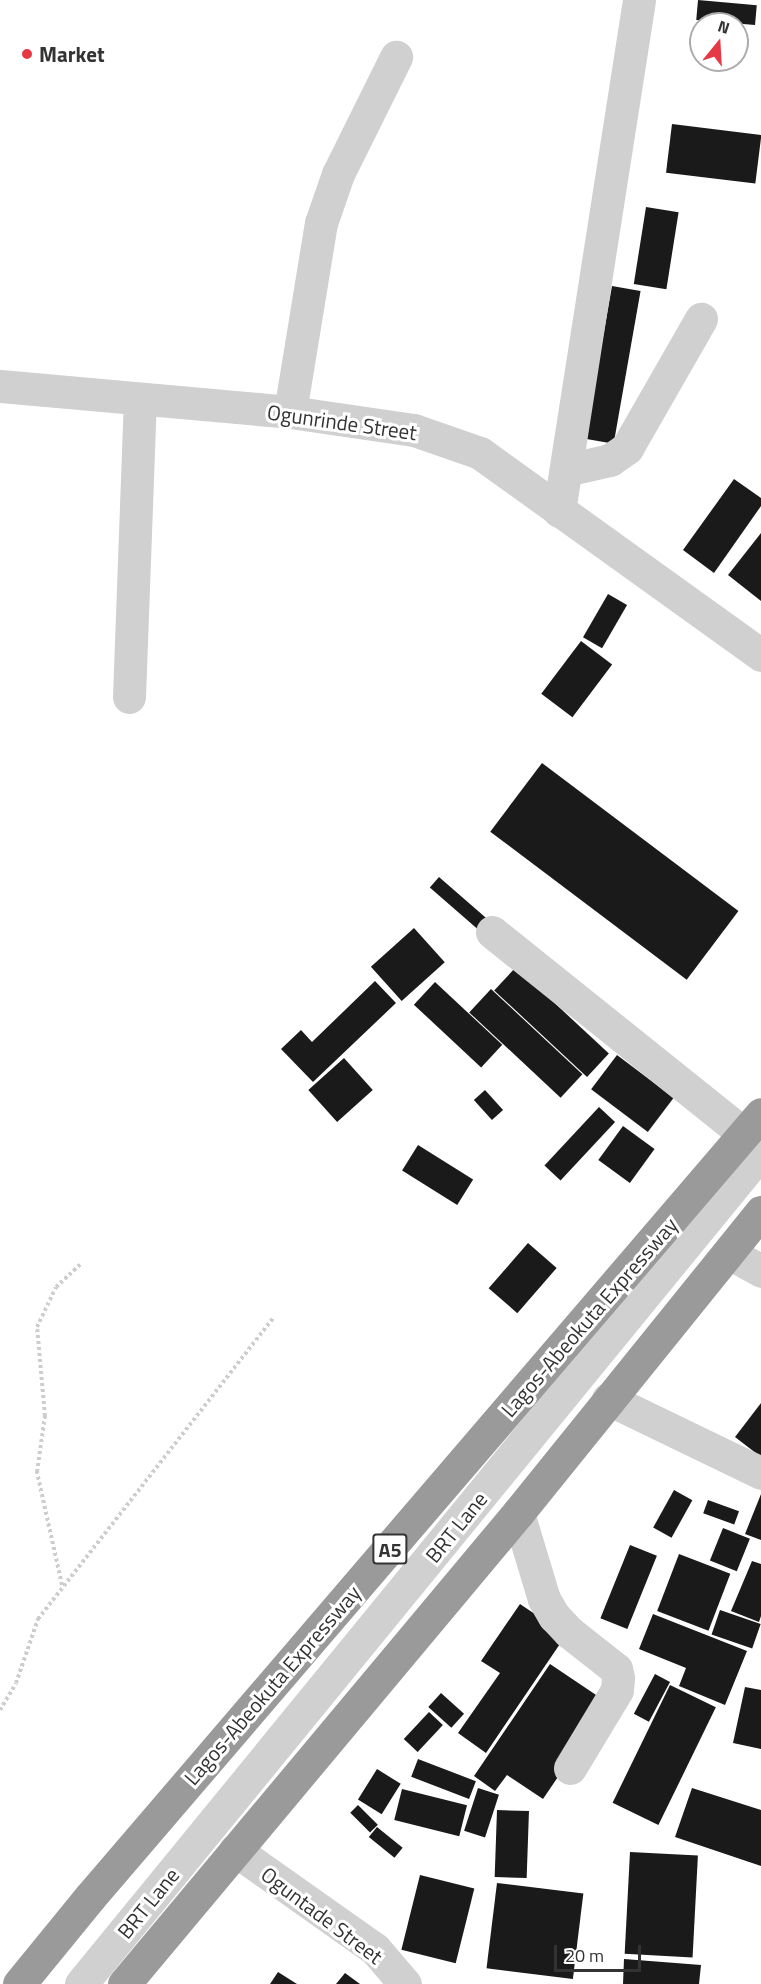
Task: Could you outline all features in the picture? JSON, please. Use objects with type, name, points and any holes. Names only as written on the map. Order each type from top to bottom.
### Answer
[{"type":"highway","name":"Lagos-Abeokuta Expressway","points":[[19,1984],[98,1888],[756,1134]]},
{"type":"highway","points":[[124,1984],[518,1513],[761,1212]]},
{"type":"street","points":[[560,511],[639,0]]},
{"type":"street","points":[[290,412],[321,223],[338,174],[396,57]]},
{"type":"street","points":[[566,470],[610,460],[627,448],[701,319]]},
{"type":"street","name":"Ogunrinde Street","points":[[0,386],[290,412],[414,430],[480,453],[761,654]]},
{"type":"street","points":[[129,696],[140,399]]},
{"type":"street","points":[[492,932],[756,1134]]},
{"type":"street","name":"BRT Lane","points":[[81,1984],[756,1134]]},
{"type":"street","points":[[729,1253],[761,1271]]},
{"type":"street","points":[[608,1399],[761,1473]]},
{"type":"street","points":[[518,1513],[544,1599],[554,1616],[569,1632],[616,1669],[618,1678],[617,1690],[570,1768]]},
{"type":"street","name":"Oguntade Street","points":[[235,1850],[375,1949],[405,1984]]},
{"type":"path","points":[[62,1586],[37,1472],[45,1416],[37,1327],[56,1287],[80,1264]]},
{"type":"path","points":[[0,1710],[16,1683],[38,1618],[274,1317]]},
{"type":"building","points":[[698,0],[757,5],[755,25],[749,25],[749,12],[697,12]]},
{"type":"building","points":[[672,124],[761,135],[755,184],[666,173]]},
{"type":"building","points":[[646,207],[679,212],[666,289],[634,284]]},
{"type":"building","points":[[612,286],[641,291],[614,444],[585,439]]},
{"type":"building","points":[[734,479],[761,498],[761,506],[714,573],[683,550]]},
{"type":"building","points":[[761,533],[761,601],[728,575]]},
{"type":"building","points":[[608,594],[627,605],[602,648],[583,637]]},
{"type":"building","points":[[581,641],[612,664],[572,717],[541,694]]},
{"type":"building","points":[[542,763],[738,911],[687,980],[490,832]]},
{"type":"building","points":[[439,877],[490,921],[480,932],[430,888]]},
{"type":"building","points":[[414,928],[445,962],[402,1001],[371,967]]},
{"type":"building","points":[[516,967],[609,1054],[587,1077],[494,990]]},
{"type":"building","points":[[375,981],[396,1003],[313,1082],[281,1049],[301,1030],[312,1042]]},
{"type":"building","points":[[435,982],[502,1045],[481,1067],[414,1005]]},
{"type":"building","points":[[491,989],[582,1074],[561,1098],[469,1012]]},
{"type":"building","points":[[617,1055],[674,1098],[648,1132],[591,1089]]},
{"type":"building","points":[[344,1058],[373,1090],[337,1122],[308,1090]]},
{"type":"building","points":[[485,1090],[503,1110],[492,1120],[474,1100]]},
{"type":"building","points":[[599,1107],[615,1122],[561,1181],[544,1166]]},
{"type":"building","points":[[623,1126],[655,1149],[630,1183],[598,1160]]},
{"type":"building","points":[[418,1145],[473,1179],[457,1205],[402,1170]]},
{"type":"building","points":[[528,1243],[557,1268],[517,1313],[489,1288]]},
{"type":"building","points":[[761,1403],[761,1457],[735,1437]]},
{"type":"building","points":[[674,1490],[692,1500],[672,1538],[653,1528]]},
{"type":"building","points":[[761,1494],[761,1540],[745,1534]]},
{"type":"building","points":[[708,1500],[739,1511],[734,1524],[703,1513]]},
{"type":"building","points":[[723,1528],[750,1539],[737,1571],[710,1560]]},
{"type":"building","points":[[630,1545],[657,1556],[627,1629],[600,1618]]},
{"type":"building","points":[[679,1554],[730,1574],[708,1631],[657,1611]]},
{"type":"building","points":[[752,1561],[761,1564],[759,1622],[731,1611]]},
{"type":"building","points":[[520,1604],[566,1635],[486,1753],[458,1733],[500,1673],[481,1661]]},
{"type":"building","points":[[720,1610],[761,1624],[752,1649],[712,1635]]},
{"type":"building","points":[[653,1614],[747,1651],[725,1705],[679,1686],[686,1668],[639,1649]]},
{"type":"building","points":[[550,1664],[608,1703],[543,1799],[507,1775],[495,1791],[474,1776]]},
{"type":"building","points":[[655,1674],[670,1682],[649,1722],[634,1714]]},
{"type":"building","points":[[670,1685],[716,1707],[658,1825],[613,1803]]},
{"type":"building","points":[[745,1687],[761,1690],[761,1749],[733,1743]]},
{"type":"building","points":[[441,1693],[464,1714],[451,1728],[428,1707]]},
{"type":"building","points":[[429,1712],[443,1725],[418,1752],[404,1739]]},
{"type":"building","points":[[418,1759],[476,1781],[469,1799],[411,1777]]},
{"type":"building","points":[[377,1769],[401,1784],[382,1814],[358,1800]]},
{"type":"building","points":[[478,1788],[499,1795],[485,1838],[464,1831]]},
{"type":"building","points":[[692,1788],[761,1810],[761,1866],[675,1837]]},
{"type":"building","points":[[402,1789],[467,1805],[459,1836],[394,1820]]},
{"type":"building","points":[[358,1805],[378,1825],[370,1833],[350,1813]]},
{"type":"building","points":[[497,1810],[529,1811],[527,1878],[495,1877]]},
{"type":"building","points":[[377,1827],[403,1848],[394,1858],[369,1837]]},
{"type":"building","points":[[630,1852],[698,1856],[693,1957],[625,1954]]},
{"type":"building","points":[[420,1875],[474,1889],[456,1963],[401,1950]]},
{"type":"building","points":[[497,1883],[583,1894],[573,1979],[487,1968]]},
{"type":"building","points":[[624,1959],[701,1965],[699,1984],[623,1984]]},
{"type":"building","points":[[278,1972],[297,1984],[270,1984]]},
{"type":"building","points":[[345,1973],[360,1984],[336,1984]]},
{"type":"place","name":"Market","points":[[27,54]]}]
